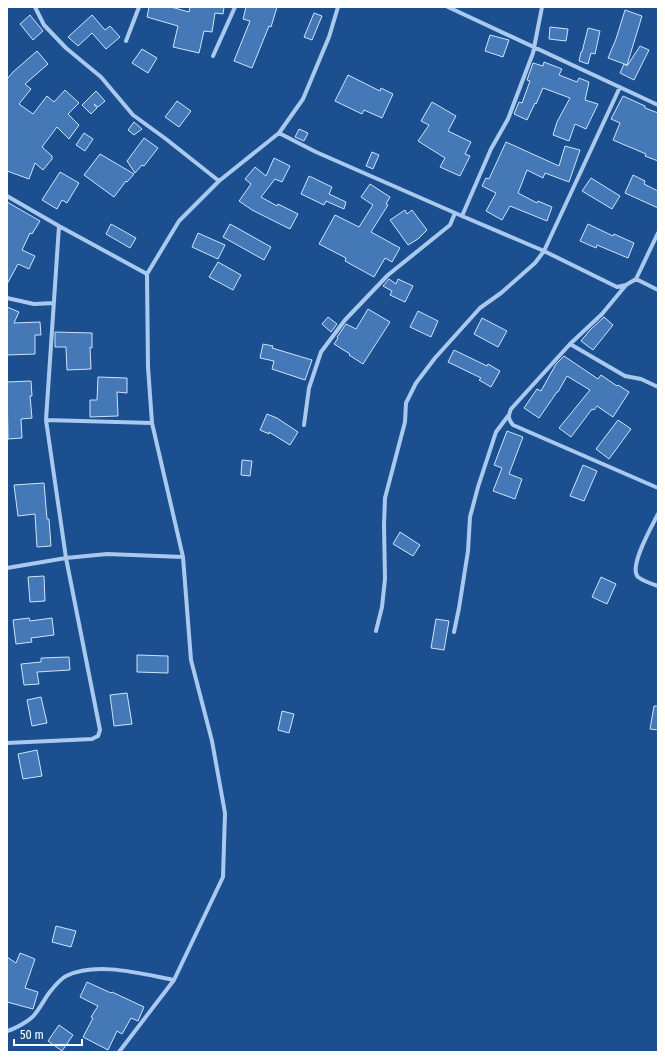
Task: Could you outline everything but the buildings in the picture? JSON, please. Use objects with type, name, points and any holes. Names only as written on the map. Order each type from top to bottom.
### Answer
[{"type":"street","points":[[35,7],[44,25],[66,48],[101,77],[133,115],[219,181]]},
{"type":"street","points":[[126,41],[139,7]]},
{"type":"street","points":[[213,56],[235,7]]},
{"type":"street","points":[[119,1052],[174,980],[223,877],[225,813],[212,741],[191,660],[183,557],[152,423],[148,367],[147,274],[179,221],[219,181],[279,133],[303,99],[329,37],[338,7]]},
{"type":"street","points":[[449,7],[658,105]]},
{"type":"street","points":[[462,216],[491,149],[508,119],[535,47],[542,7]]},
{"type":"street","points":[[376,631],[382,607],[385,578],[385,498],[405,422],[406,403],[416,383],[435,358],[480,308],[501,293],[535,263],[544,251],[620,87]]},
{"type":"street","points":[[279,133],[316,152],[544,251],[617,287],[626,285],[636,279],[658,232]]},
{"type":"street","points":[[7,196],[147,274]]},
{"type":"street","points":[[304,425],[309,388],[321,352],[345,320],[388,275],[450,225],[455,213]]},
{"type":"street","points":[[7,743],[92,739],[98,736],[100,730],[66,558],[46,420],[59,226]]},
{"type":"street","points":[[636,279],[658,290]]},
{"type":"street","points":[[454,632],[468,551],[470,517],[496,432],[508,416],[511,409],[570,344],[602,314],[626,285]]},
{"type":"street","points":[[7,298],[34,304],[54,303]]},
{"type":"street","points":[[570,344],[625,376],[641,379],[658,387]]},
{"type":"street","points":[[508,416],[509,421],[513,425],[658,488]]},
{"type":"street","points":[[46,420],[152,423]]},
{"type":"street","points":[[658,514],[636,561],[635,570],[638,577],[658,586]]},
{"type":"street","points":[[7,568],[66,558],[107,554],[183,557]]},
{"type":"street","points":[[7,1031],[13,1029],[34,1015],[50,992],[65,977],[81,972],[101,969],[131,972],[174,980]]}]
